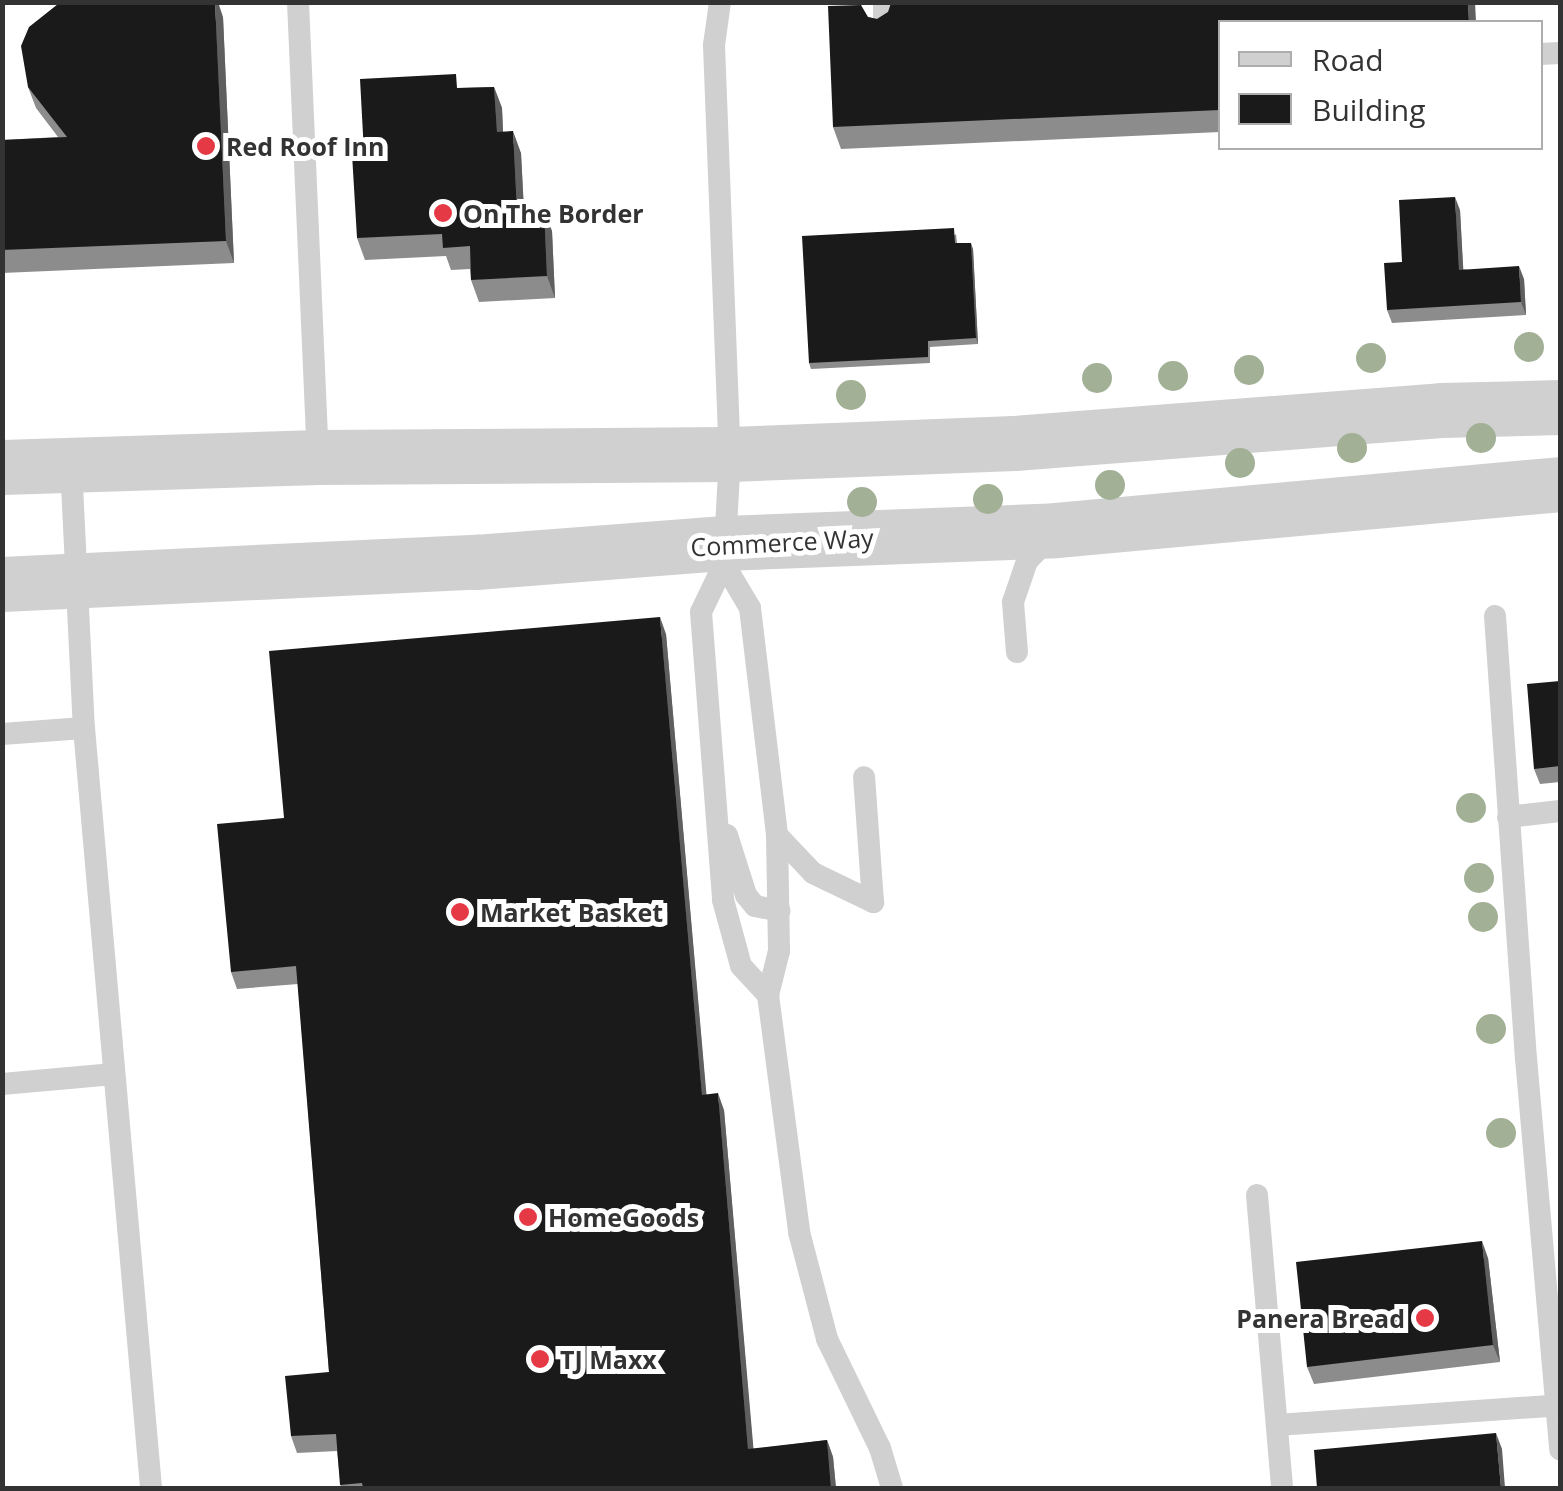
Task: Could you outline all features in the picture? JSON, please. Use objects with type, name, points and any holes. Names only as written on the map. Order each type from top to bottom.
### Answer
[{"type":"street","points":[[2,467],[318,457],[730,454],[1014,443],[1441,410],[1560,407]]},
{"type":"street","name":"Commerce Way","points":[[2,584],[724,554],[1056,530],[1560,484]]},
{"type":"lane","points":[[298,2],[318,457]]},
{"type":"lane","points":[[720,2],[714,44],[730,454],[724,554],[700,612],[723,900],[741,966],[768,995]]},
{"type":"lane","points":[[70,464],[84,728],[151,1488]]},
{"type":"lane","points":[[1017,652],[1014,602],[1028,561],[1056,530]]},
{"type":"lane","points":[[724,554],[750,608],[778,835],[779,952],[768,995],[804,1250],[827,1339],[880,1448],[892,1488]]},
{"type":"lane","points":[[1495,616],[1560,1450]]},
{"type":"lane","points":[[2,734],[84,728]]},
{"type":"lane","points":[[778,835],[813,873],[873,902],[864,777]]},
{"type":"lane","points":[[714,799],[746,896],[755,906],[780,911]]},
{"type":"lane","points":[[1508,817],[1560,811]]},
{"type":"lane","points":[[2,1084],[114,1074]]},
{"type":"lane","points":[[1257,1195],[1282,1488]]},
{"type":"lane","points":[[1276,1426],[1559,1405]]},
{"type":"building","name":"Red Roof Inn","points":[[215,2],[226,241],[2,250],[2,140],[67,137],[28,87],[21,46],[29,27],[58,4]]},
{"type":"building","points":[[1468,2],[1469,20],[1218,20],[1218,110],[833,127],[828,6],[861,5],[868,17],[877,19],[888,12],[891,3]]},
{"type":"building","name":"On The Border","points":[[456,74],[457,88],[494,87],[497,132],[513,131],[517,211],[544,209],[547,276],[471,280],[470,246],[443,248],[442,234],[357,238],[352,154],[364,153],[360,79]]},
{"type":"building","points":[[1455,197],[1459,270],[1519,266],[1521,302],[1387,310],[1384,263],[1402,262],[1399,200]]},
{"type":"building","points":[[954,228],[955,243],[971,243],[976,338],[928,341],[928,357],[809,363],[802,236]]},
{"type":"building","points":[[660,617],[702,1095],[718,1093],[748,1449],[827,1440],[831,1488],[340,1485],[336,1434],[291,1436],[285,1376],[329,1372],[296,966],[231,972],[217,824],[284,818],[269,651]]},
{"type":"building","points":[[1560,681],[1560,766],[1534,769],[1527,684]]},
{"type":"building","points":[[1482,1241],[1493,1345],[1307,1367],[1296,1262]]},
{"type":"building","points":[[1496,1433],[1501,1488],[1317,1488],[1314,1450]]},
{"type":"place","name":"Red Roof Inn","points":[[206,146]]},
{"type":"place","name":"On The Border","points":[[443,213]]},
{"type":"place","name":"Market Basket","points":[[460,912]]},
{"type":"place","name":"HomeGoods","points":[[528,1217]]},
{"type":"place","name":"Panera Bread","points":[[1425,1318]]},
{"type":"place","name":"TJ Maxx","points":[[540,1359]]}]
